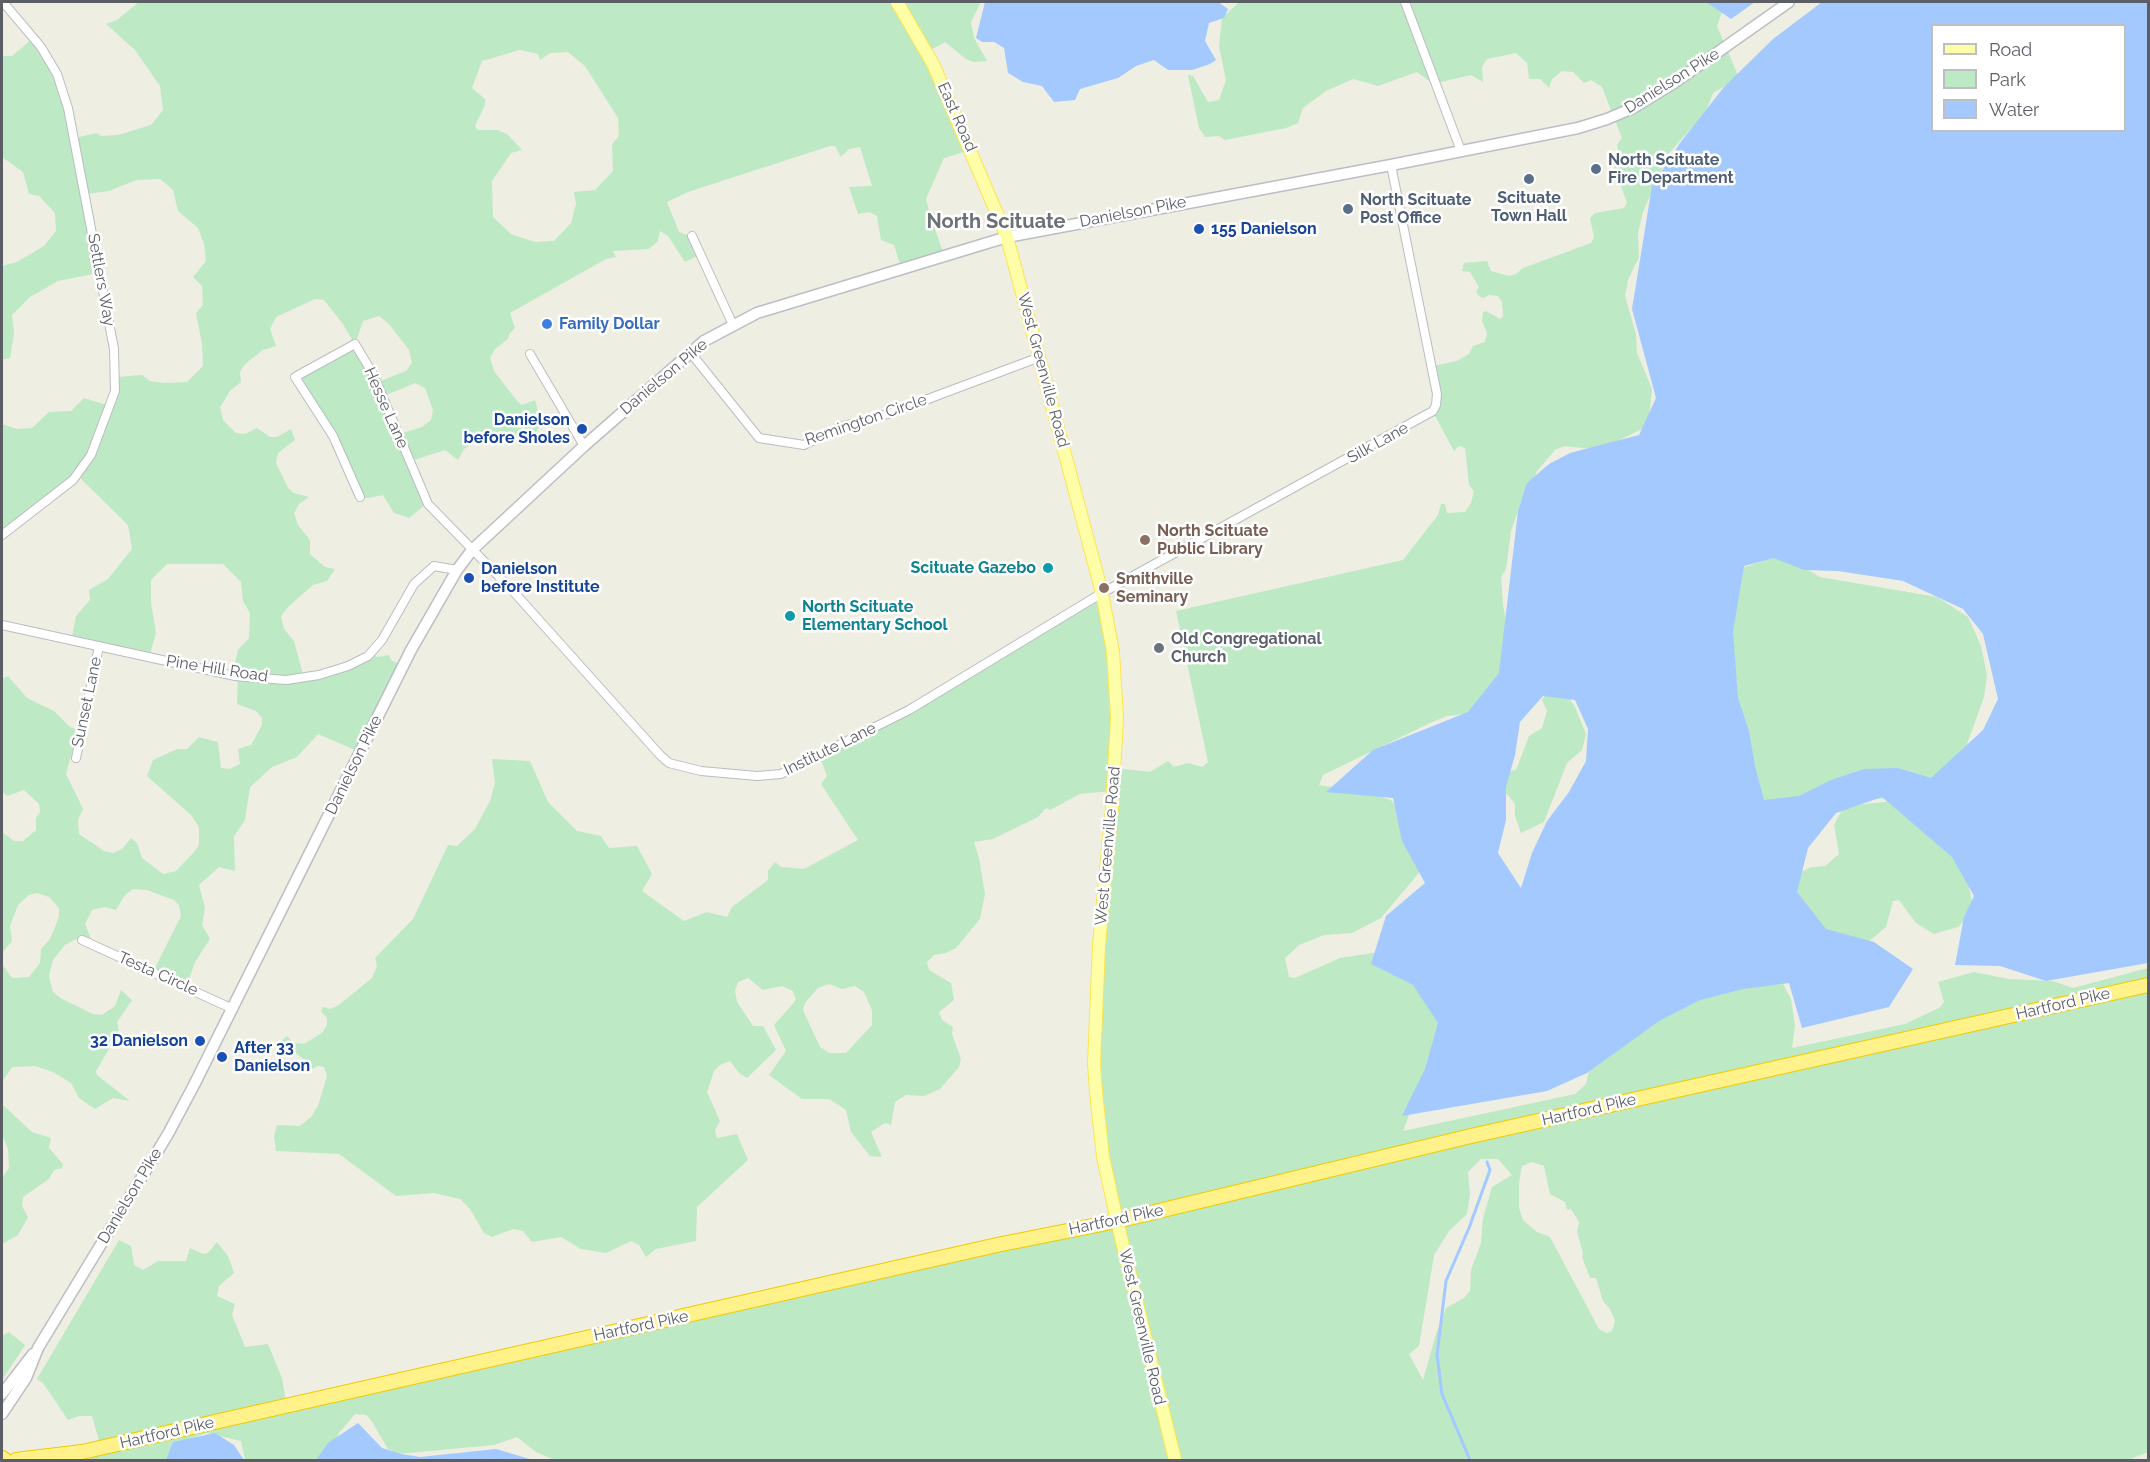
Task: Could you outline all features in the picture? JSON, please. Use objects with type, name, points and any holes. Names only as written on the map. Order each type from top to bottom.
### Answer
[{"type":"highway","name":"Hartford Pike","points":[[16,1461],[82,1452],[997,1245],[1117,1221],[1471,1136],[2148,985]]},
{"type":"highway","name":"Hartford Pike","points":[[56,1461],[82,1452]]},
{"type":"main road","name":"East Road","points":[[897,2],[933,64],[1007,237]]},
{"type":"main road","name":"Danielson Pike","points":[[2,1414],[26,1378],[38,1348],[168,1134],[233,1009],[411,650],[457,570],[472,550],[690,352],[757,313],[1007,237],[1578,128],[1616,116],[1674,84],[1789,2]]},
{"type":"main road","name":"West Greenville Road","points":[[1007,237],[1102,593],[1113,652],[1117,718],[1113,795],[1099,945],[1094,1063],[1103,1157],[1175,1461]]},
{"type":"main road","name":"Danielson Pike","points":[[2,1394],[17,1370],[38,1348]]},
{"type":"street","name":"Settlers Way","points":[[2,535],[73,480],[91,454],[115,391],[114,349],[68,108],[57,74],[41,47],[3,2]]},
{"type":"street","points":[[1405,2],[1461,151]]},
{"type":"street","name":"Silk Lane","points":[[1102,593],[1422,419],[1432,411],[1437,394],[1391,165]]},
{"type":"street","points":[[692,236],[733,325]]},
{"type":"street","name":"Hesse Lane","points":[[360,497],[333,436],[295,377],[355,344],[374,374],[428,504],[472,550]]},
{"type":"street","name":"Remington Circle","points":[[690,352],[759,438],[804,445],[843,426],[888,414],[1040,357]]},
{"type":"street","points":[[530,354],[584,446]]},
{"type":"street","name":"Institute Lane","points":[[472,550],[660,755],[669,763],[721,774],[775,774],[795,768],[909,710],[1102,593]]},
{"type":"street","name":"Pine Hill Road","points":[[2,625],[235,676],[286,680],[319,675],[348,666],[368,656],[382,640],[414,584],[434,566],[457,570]]},
{"type":"street","name":"Sunset Lane","points":[[76,758],[99,646]]},
{"type":"street","name":"Testa Circle","points":[[82,940],[233,1009]]},
{"type":"green space","points":[[139,2],[981,2],[971,22],[974,38],[987,61],[973,62],[966,59],[945,42],[927,52],[970,150],[944,158],[926,199],[929,210],[936,214],[935,229],[944,255],[901,268],[894,245],[881,240],[877,216],[869,212],[858,214],[849,187],[872,186],[860,147],[849,149],[841,157],[835,146],[830,146],[688,192],[667,202],[679,232],[692,237],[699,255],[685,262],[668,236],[660,231],[658,241],[649,249],[613,251],[616,257],[606,259],[510,313],[515,328],[509,334],[508,339],[495,349],[490,358],[494,371],[517,401],[522,405],[535,400],[541,423],[535,434],[520,446],[511,439],[498,442],[478,440],[464,449],[458,460],[445,450],[411,461],[426,504],[409,518],[394,513],[383,495],[360,497],[333,437],[296,379],[354,345],[378,382],[406,371],[412,363],[409,350],[389,324],[379,316],[363,321],[355,345],[343,324],[324,300],[315,299],[276,317],[270,329],[276,346],[263,350],[245,364],[240,372],[241,382],[230,391],[220,407],[223,420],[236,433],[245,434],[257,428],[270,437],[277,437],[291,429],[295,440],[278,453],[276,463],[288,488],[294,493],[309,497],[299,504],[294,513],[298,525],[310,540],[310,554],[325,567],[335,569],[327,581],[313,585],[289,606],[281,616],[284,629],[294,641],[304,678],[373,653],[377,657],[389,655],[391,660],[399,664],[357,751],[318,734],[297,757],[272,767],[250,787],[245,820],[234,836],[235,871],[219,867],[199,885],[205,908],[202,925],[210,939],[195,962],[186,988],[153,972],[181,916],[179,905],[174,900],[147,890],[133,889],[125,895],[116,910],[105,907],[92,910],[85,924],[93,944],[76,939],[65,945],[53,960],[49,976],[53,992],[62,999],[93,1014],[102,1015],[115,1006],[121,990],[132,1000],[117,1022],[119,1032],[96,1071],[97,1075],[130,1101],[113,1098],[95,1109],[79,1098],[71,1083],[53,1072],[35,1066],[12,1067],[2,1082],[2,964],[2,832],[14,841],[23,841],[36,830],[36,818],[40,812],[39,804],[24,790],[7,796],[2,791],[2,679],[8,676],[27,698],[54,711],[70,727],[78,730],[66,774],[83,809],[78,820],[79,834],[104,851],[113,853],[122,849],[131,838],[137,843],[142,858],[163,874],[176,871],[195,851],[199,845],[199,827],[191,815],[147,776],[153,760],[177,749],[187,749],[199,737],[218,742],[221,768],[230,769],[240,764],[238,749],[251,745],[262,725],[262,718],[256,711],[237,704],[238,678],[232,675],[238,650],[249,638],[250,613],[243,601],[241,582],[223,564],[167,564],[151,580],[151,603],[156,633],[149,658],[71,642],[76,616],[90,600],[89,590],[108,579],[132,549],[128,525],[78,476],[2,536],[2,424],[17,429],[32,428],[49,412],[71,411],[84,398],[110,406],[117,377],[142,375],[150,381],[187,382],[203,366],[202,344],[196,313],[203,305],[202,286],[193,277],[206,261],[204,244],[198,228],[178,211],[173,190],[160,179],[136,180],[109,191],[87,194],[98,273],[58,281],[30,297],[12,315],[14,333],[10,358],[2,360],[2,266],[17,262],[44,246],[56,231],[55,213],[39,196],[29,194],[23,172],[2,157],[2,56],[12,56],[32,39],[57,74],[75,138],[96,133],[101,136],[118,135],[151,125],[163,110],[160,86],[135,50],[106,24],[117,20]],"holes":[[[520,50],[538,54],[540,60],[550,53],[568,52],[585,66],[618,118],[619,136],[612,144],[613,171],[595,190],[574,192],[576,204],[571,223],[554,241],[535,242],[511,234],[493,217],[492,181],[511,153],[522,150],[507,134],[497,130],[478,130],[475,126],[485,105],[485,99],[472,88],[482,61]],[[415,383],[425,388],[433,410],[431,420],[422,427],[399,434],[384,396]],[[37,893],[49,897],[59,908],[59,917],[50,939],[41,949],[40,963],[29,977],[12,978],[2,964],[3,952],[12,941],[10,926],[18,905],[29,895]]]},
{"type":"green space","points":[[1239,2],[1716,2],[1723,9],[1717,26],[1739,78],[1713,93],[1706,112],[1669,153],[1643,212],[1638,233],[1639,257],[1628,280],[1625,296],[1636,334],[1637,353],[1652,389],[1649,418],[1644,428],[1599,450],[1565,446],[1555,450],[1537,471],[1533,484],[1521,502],[1511,531],[1506,569],[1501,577],[1503,605],[1510,641],[1499,676],[1468,714],[1447,716],[1430,723],[1323,775],[1319,785],[1370,793],[1391,800],[1436,860],[1418,874],[1381,918],[1352,933],[1324,935],[1299,945],[1285,958],[1289,977],[1295,978],[1340,958],[1379,952],[1455,995],[1403,1131],[1575,1094],[1586,1084],[1591,1062],[1699,988],[1783,984],[1791,999],[1795,1026],[1792,1048],[1905,1024],[1939,1008],[1944,1002],[1938,982],[1974,972],[2009,979],[2053,981],[2073,988],[2148,968],[2148,1452],[2128,1460],[555,1460],[536,1452],[517,1437],[494,1445],[397,1454],[388,1449],[366,1415],[355,1414],[339,1433],[326,1460],[245,1460],[241,1441],[206,1433],[176,1444],[169,1460],[91,1460],[88,1449],[100,1444],[92,1416],[79,1416],[68,1420],[43,1383],[37,1379],[119,1240],[131,1246],[134,1265],[143,1270],[158,1261],[186,1261],[190,1248],[203,1254],[208,1253],[217,1242],[228,1256],[234,1273],[219,1286],[217,1296],[235,1304],[232,1315],[245,1347],[268,1344],[282,1378],[286,1402],[1115,1218],[1097,1109],[1112,791],[1080,794],[1050,810],[1046,808],[1038,817],[993,839],[974,842],[985,894],[980,919],[956,948],[934,955],[927,962],[929,970],[951,983],[954,1000],[939,1012],[942,1020],[953,1027],[952,1034],[961,1059],[959,1067],[940,1089],[924,1096],[906,1095],[895,1102],[891,1125],[885,1123],[871,1132],[882,1157],[870,1156],[851,1132],[846,1110],[829,1099],[802,1099],[769,1075],[786,1051],[774,1025],[796,1000],[793,991],[782,986],[763,990],[748,978],[738,982],[735,991],[737,1002],[753,1026],[763,1026],[776,1050],[747,1078],[739,1073],[730,1061],[720,1065],[714,1071],[707,1092],[720,1121],[715,1130],[717,1138],[737,1134],[748,1160],[697,1207],[696,1241],[656,1249],[646,1257],[639,1245],[631,1241],[606,1253],[581,1249],[561,1237],[532,1242],[523,1231],[513,1229],[492,1237],[484,1233],[470,1209],[460,1199],[434,1193],[396,1196],[339,1154],[276,1151],[274,1136],[277,1125],[300,1126],[311,1117],[318,1106],[327,1076],[324,1067],[318,1066],[312,1069],[309,1063],[280,1042],[287,1036],[294,1043],[304,1044],[322,1033],[327,1025],[327,1018],[321,1011],[323,1007],[330,1009],[339,1005],[372,978],[377,966],[375,958],[413,919],[448,845],[457,846],[475,829],[490,801],[495,783],[492,759],[530,761],[548,802],[577,831],[601,836],[609,848],[637,846],[652,874],[642,891],[684,921],[707,912],[727,917],[732,907],[768,880],[768,871],[775,862],[781,867],[804,869],[858,840],[821,784],[827,776],[818,752],[923,697],[1102,595],[1116,768],[1150,772],[1168,761],[1174,767],[1188,763],[1202,767],[1208,762],[1176,611],[1403,560],[1438,515],[1441,504],[1445,504],[1447,513],[1465,512],[1471,503],[1474,491],[1469,485],[1465,448],[1459,446],[1454,451],[1434,414],[1433,366],[1457,361],[1469,354],[1473,346],[1485,342],[1487,333],[1482,321],[1483,312],[1486,311],[1500,319],[1503,316],[1502,302],[1498,296],[1489,295],[1483,298],[1479,296],[1476,292],[1479,287],[1470,272],[1462,271],[1464,263],[1487,261],[1491,271],[1509,276],[1516,274],[1523,268],[1591,243],[1594,237],[1590,218],[1595,213],[1624,208],[1627,203],[1614,167],[1620,160],[1617,145],[1622,138],[1602,87],[1591,80],[1584,83],[1573,72],[1562,71],[1552,79],[1549,88],[1540,79],[1529,79],[1527,63],[1516,53],[1487,59],[1482,67],[1483,82],[1471,75],[1433,84],[1417,72],[1378,86],[1353,79],[1326,91],[1303,108],[1298,123],[1286,128],[1225,140],[1219,136],[1205,137],[1199,128],[1188,75],[1193,76],[1208,102],[1219,100],[1226,80],[1219,46],[1222,18]],"holes":[[[829,984],[842,989],[855,986],[864,992],[872,1010],[872,1025],[846,1053],[829,1053],[820,1047],[803,1010],[805,1003],[818,988]],[[1481,1159],[1498,1159],[1512,1175],[1492,1187],[1483,1218],[1481,1243],[1471,1270],[1470,1291],[1464,1298],[1446,1308],[1423,1380],[1409,1354],[1419,1346],[1434,1255],[1449,1231],[1467,1214],[1470,1195],[1468,1172]],[[1532,1162],[1544,1166],[1550,1194],[1565,1202],[1567,1210],[1571,1209],[1579,1222],[1577,1232],[1582,1257],[1590,1278],[1596,1278],[1603,1301],[1610,1309],[1615,1321],[1612,1331],[1607,1333],[1599,1329],[1550,1237],[1537,1232],[1523,1220],[1519,1208],[1522,1166]]]},
{"type":"green space","points":[[1782,555],[1820,577],[1937,597],[1968,617],[1981,646],[1987,675],[1984,697],[1962,758],[1940,782],[1899,798],[1874,799],[1764,824],[1741,781],[1729,616],[1738,569]]},
{"type":"green space","points":[[1562,688],[1575,707],[1586,734],[1582,750],[1567,763],[1544,822],[1521,833],[1515,816],[1515,804],[1507,794],[1500,792],[1504,772],[1516,770],[1529,736],[1542,728],[1547,711],[1542,700],[1547,692]]},
{"type":"green space","points":[[1893,801],[1939,819],[1966,873],[1972,902],[1965,920],[1958,927],[1934,934],[1916,923],[1899,900],[1893,901],[1886,927],[1866,944],[1822,964],[1785,879],[1812,867],[1825,866],[1839,854],[1834,825],[1844,806]]},
{"type":"green space","points":[[2,1104],[32,1132],[51,1138],[49,1148],[63,1164],[62,1168],[54,1170],[49,1179],[23,1197],[22,1206],[28,1217],[18,1235],[2,1244],[2,1178],[9,1168],[8,1149],[2,1134]]},
{"type":"green space","points":[[9,1332],[25,1345],[2,1380],[2,1336]]},
{"type":"water","points":[[985,2],[1218,2],[1228,9],[1224,18],[1209,23],[1205,41],[1216,60],[1210,64],[1192,70],[1168,70],[1154,60],[1136,66],[1118,78],[1080,89],[1075,100],[1054,102],[1042,86],[1023,82],[1008,73],[1004,48],[994,42],[982,42],[976,38]]},
{"type":"water","points":[[1706,2],[1755,2],[1731,19]]},
{"type":"water","points":[[1822,2],[2148,2],[2148,963],[2046,981],[2000,966],[1955,965],[1964,917],[1974,896],[1952,857],[1882,797],[1836,813],[1808,848],[1797,892],[1826,929],[1874,942],[1913,969],[1889,1007],[1802,1028],[1789,983],[1743,989],[1700,1000],[1659,1021],[1587,1073],[1547,1091],[1402,1116],[1425,1069],[1438,1023],[1413,985],[1371,964],[1386,916],[1425,883],[1402,841],[1393,798],[1326,792],[1373,750],[1468,712],[1499,673],[1518,511],[1527,483],[1549,464],[1570,453],[1639,435],[1656,398],[1632,309],[1652,186],[1680,143],[1724,87],[1773,39]],"holes":[[[1774,558],[1804,570],[1838,571],[1903,581],[1963,609],[1983,634],[1998,699],[1983,730],[1931,778],[1898,768],[1864,769],[1831,780],[1799,796],[1764,800],[1749,731],[1738,698],[1733,632],[1744,566]],[[1543,696],[1575,700],[1588,729],[1586,761],[1569,792],[1547,821],[1532,853],[1521,888],[1498,853],[1506,820],[1506,787],[1515,755],[1520,722]]]},
{"type":"water","points":[[358,1423],[382,1448],[401,1454],[420,1457],[496,1449],[533,1460],[316,1460],[328,1443]]},
{"type":"water","points":[[215,1433],[234,1445],[244,1460],[166,1460],[173,1442]]},
{"type":"waterway","points":[[1470,1460],[1442,1394],[1437,1355],[1446,1281],[1469,1228],[1490,1170],[1487,1162]]},
{"type":"place","name":"North Scituate Fire Department","points":[[1596,169]]},
{"type":"place","name":"Scituate Town Hall","points":[[1529,179]]},
{"type":"place","name":"North Scituate Post Office","points":[[1348,209]]},
{"type":"place","name":"155 Danielson","points":[[1199,229]]},
{"type":"place","name":"Family Dollar","points":[[547,324]]},
{"type":"place","name":"Danielson before Sholes","points":[[582,429]]},
{"type":"place","name":"North Scituate Public Library","points":[[1145,540]]},
{"type":"place","name":"Scituate Gazebo","points":[[1048,568]]},
{"type":"place","name":"Danielson before Institute","points":[[469,578]]},
{"type":"place","name":"Smithville Seminary","points":[[1104,588]]},
{"type":"place","name":"North Scituate Elementary School","points":[[790,616]]},
{"type":"place","name":"Old Congregational Church","points":[[1159,648]]},
{"type":"place","name":"32 Danielson","points":[[200,1041]]},
{"type":"place","name":"After 33 Danielson","points":[[222,1057]]},
{"type":"district","name":"North Scituate","points":[[996,222]]}]
